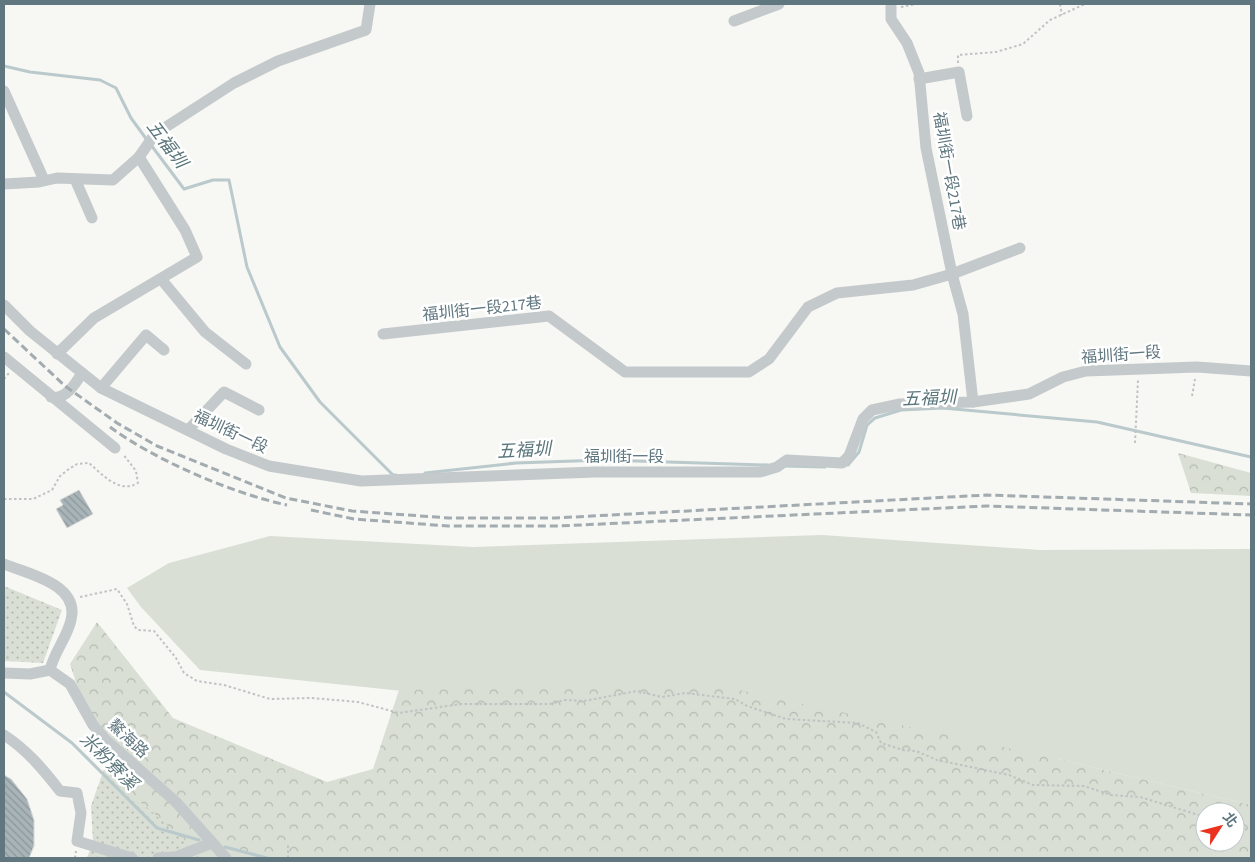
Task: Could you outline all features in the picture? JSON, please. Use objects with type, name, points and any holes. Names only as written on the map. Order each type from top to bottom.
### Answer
[{"type":"street","points":[[4,184],[44,180],[113,180],[139,156],[155,134],[234,83],[278,61],[366,30],[370,4]]},
{"type":"street","points":[[734,21],[779,4]]},
{"type":"street","name":"福圳街一段217巷","points":[[891,6],[891,20],[907,44],[919,76],[926,148],[952,274],[963,314],[973,402]]},
{"type":"street","points":[[919,76],[959,72],[967,116]]},
{"type":"street","points":[[4,91],[44,180]]},
{"type":"street","points":[[57,354],[94,318],[197,257],[185,230],[139,156]]},
{"type":"street","points":[[75,179],[92,218]]},
{"type":"street","name":"福圳街一段217巷","points":[[384,334],[549,316],[625,372],[749,372],[769,359],[808,307],[837,294],[913,284],[952,274],[1020,248]]},
{"type":"street","points":[[161,279],[205,332],[246,364]]},
{"type":"street","name":"福圳街一段","points":[[4,305],[30,331],[101,388],[226,449],[268,466],[361,481],[595,472],[760,472],[777,467],[787,460],[842,463],[850,456],[863,419],[872,410],[900,404],[973,402],[1029,394],[1063,377],[1086,371],[1197,367],[1251,372]]},
{"type":"street","points":[[101,388],[146,335],[164,350]]},
{"type":"street","points":[[4,358],[115,448]]},
{"type":"street","points":[[51,397],[56,399],[62,396],[75,384],[82,373]]},
{"type":"street","points":[[188,429],[224,392],[259,410]]},
{"type":"street","points":[[4,564],[55,585],[64,591],[70,600],[71,620],[50,670],[30,674],[4,673]]},
{"type":"street","name":"鰲海路","points":[[50,670],[70,684],[93,726],[106,740],[176,802],[226,858]]},
{"type":"street","points":[[4,735],[19,745],[38,764],[60,791],[77,793],[81,813],[77,841],[132,858]]},
{"type":"street","points":[[158,858],[176,857],[212,843]]},
{"type":"path","points":[[891,6],[916,4]]},
{"type":"path","points":[[1060,4],[1062,15]]},
{"type":"path","points":[[959,72],[958,55],[996,52],[1023,44],[1050,20],[1085,4]]},
{"type":"path","points":[[1192,396],[1197,367]]},
{"type":"path","points":[[1135,443],[1138,368]]},
{"type":"path","points":[[4,499],[34,499],[52,490],[60,476],[77,464],[89,463],[105,478],[120,487],[131,487],[138,483],[136,471],[122,453],[115,448]]},
{"type":"path","points":[[70,600],[117,589],[127,604],[134,626],[138,630],[154,631],[176,658],[184,674],[197,681],[224,685],[270,699],[312,698],[358,702],[399,713],[461,704],[550,704],[566,700],[584,701],[637,691],[662,696],[684,693],[736,699],[747,706],[786,719],[858,723],[876,732],[881,744],[902,750],[916,751],[938,760],[1009,775],[1033,785],[1084,786],[1111,795],[1140,797],[1195,814]]},
{"type":"path","points":[[288,845],[288,858]]},
{"type":"green space","points":[[1178,453],[1251,473],[1251,496],[1191,493]]},
{"type":"green space","points":[[822,535],[1040,550],[1251,549],[1251,805],[1245,802],[1058,759],[200,670],[141,607],[127,588],[169,563],[270,536],[473,547]]},
{"type":"green space","points":[[4,586],[62,610],[43,663],[4,661]]},
{"type":"green space","points":[[97,622],[173,718],[327,782],[373,769],[399,690],[716,685],[1058,759],[1238,802],[1195,802],[1195,852],[1245,852],[1245,804],[1251,805],[1251,858],[203,858],[104,769],[70,664]]},
{"type":"green space","points":[[104,769],[203,858],[87,858],[93,842],[91,806]]},
{"type":"building","points":[[79,490],[93,514],[67,528],[56,509],[63,505],[60,500]]},
{"type":"building","points":[[4,775],[11,779],[27,799],[34,820],[34,846],[29,858],[4,858]]},
{"type":"waterway","name":"五福圳","points":[[4,66],[30,72],[100,80],[116,88],[131,118],[147,140]]},
{"type":"waterway","name":"五福圳","points":[[151,145],[184,189],[213,180],[229,180],[247,267],[280,347],[320,402],[393,475],[396,475]]},
{"type":"waterway","name":"五福圳","points":[[844,465],[848,465],[859,452],[867,425],[875,418],[901,410],[943,408],[1097,422],[1251,457]]},
{"type":"waterway","name":"五福圳","points":[[425,473],[516,463],[604,460],[768,465]]},
{"type":"waterway","name":"五福圳","points":[[784,466],[825,467]]},
{"type":"waterway","name":"米粉寮溪","points":[[4,692],[72,743],[157,828],[199,840]]},
{"type":"waterway","name":"米粉寮溪","points":[[225,847],[267,858]]},
{"type":"railway","points":[[4,329],[65,386],[117,423],[157,446],[286,498],[352,511],[449,518],[555,518],[987,495],[1251,504]]},
{"type":"railway","points":[[110,427],[149,451],[194,474],[265,500],[287,505]]},
{"type":"railway","points":[[311,510],[354,519],[448,526],[558,526],[987,506],[1251,515]]}]
